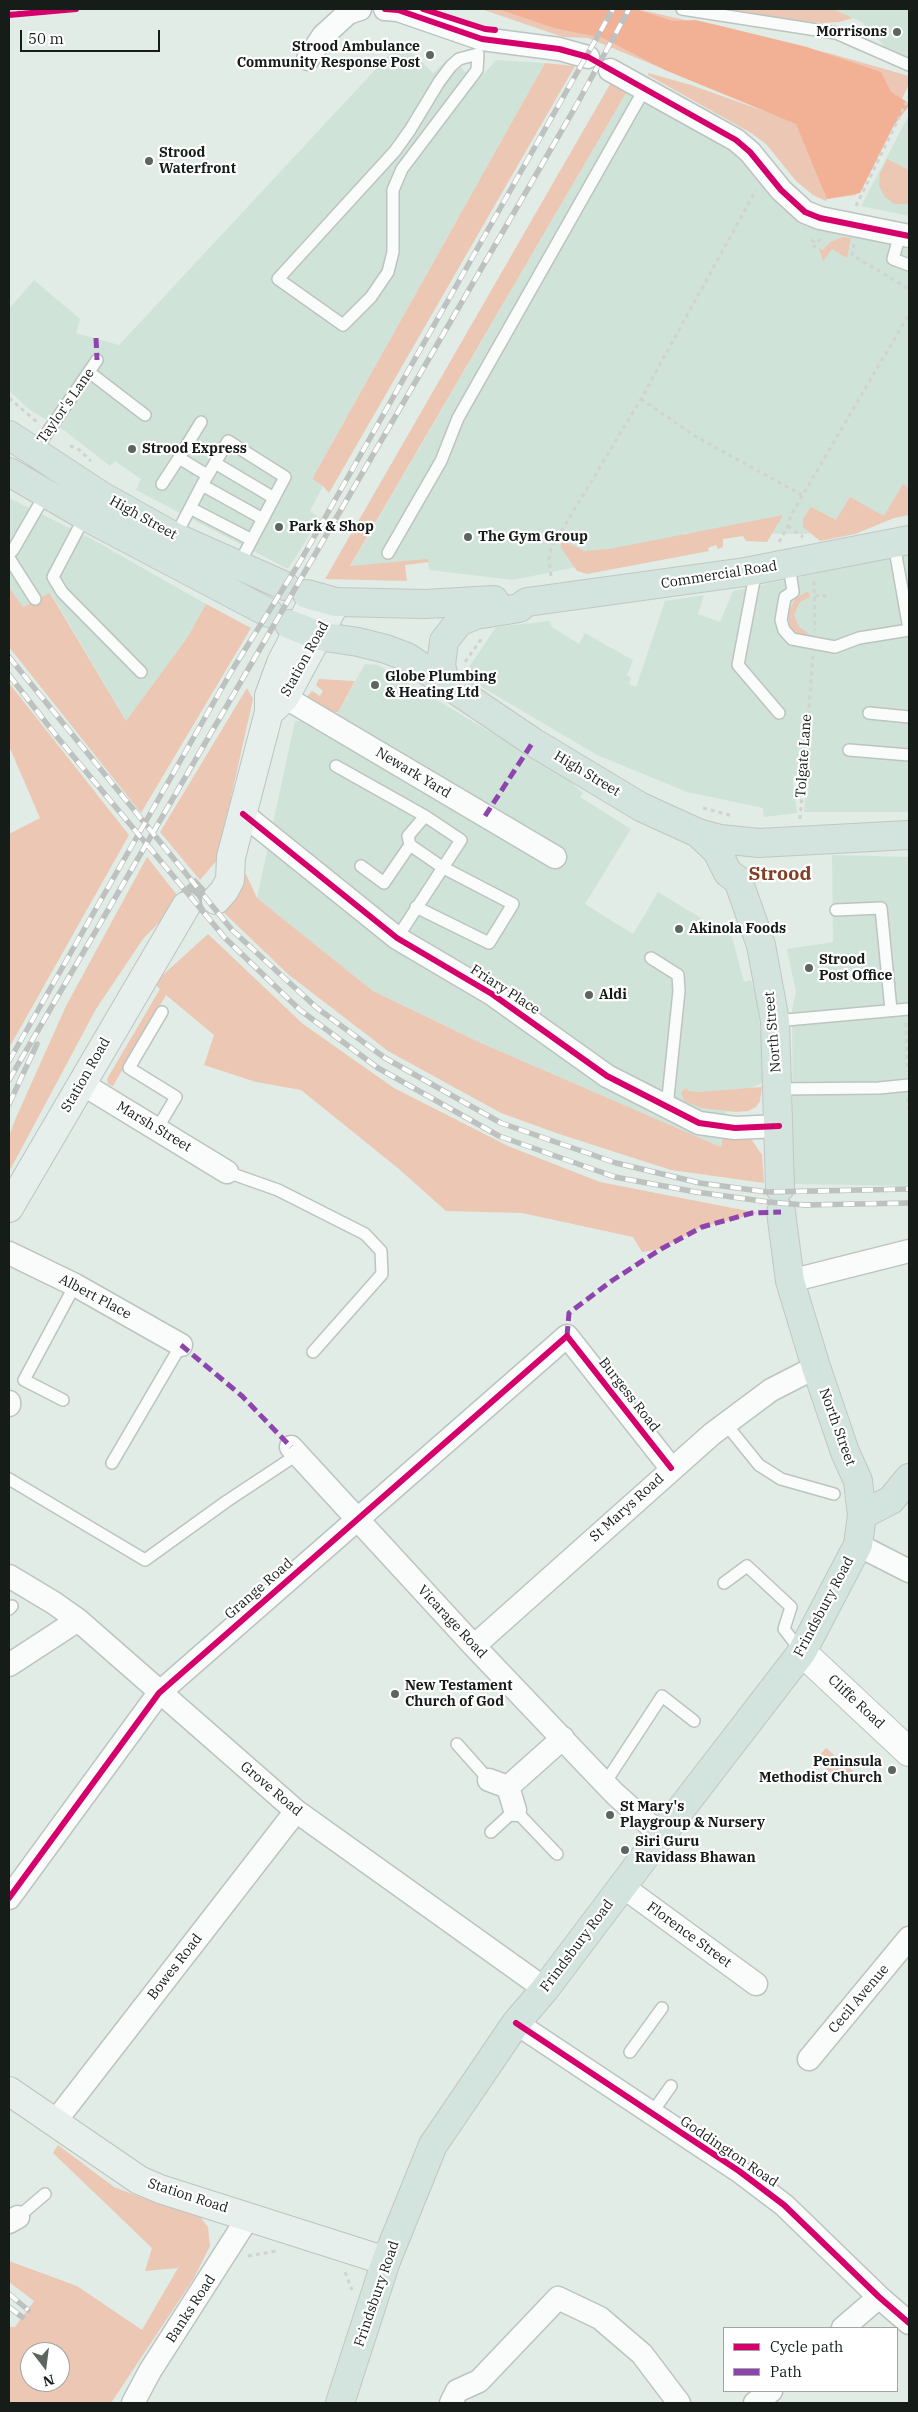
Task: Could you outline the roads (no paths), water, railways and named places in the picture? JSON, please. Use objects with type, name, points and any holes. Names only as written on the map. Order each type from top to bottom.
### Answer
[{"type":"main road","name":"High Street","points":[[9,435],[41,442],[100,494],[175,537],[238,566],[311,595]]},
{"type":"main road","name":"High Street","points":[[9,472],[85,516],[294,626],[386,649],[454,674],[482,706],[533,742],[641,807],[698,833],[732,840],[767,843],[909,835]]},
{"type":"main road","name":"Commercial Road","points":[[454,674],[441,669],[442,648],[447,634],[456,625],[476,615],[519,608],[527,602],[756,570],[799,560],[902,542]]},
{"type":"main road","name":"Station Road","points":[[9,1208],[163,943],[201,903],[224,891],[230,880],[231,857],[294,626],[311,595]]},
{"type":"main road","name":"Commercial Road","points":[[311,595],[425,604],[518,598],[527,602]]},
{"type":"main road","name":"North Street","points":[[698,833],[717,851],[728,873],[738,880],[761,945],[775,1021],[780,1200],[790,1281],[816,1368],[845,1452],[858,1481],[862,1516]]},
{"type":"main road","points":[[738,880],[747,870],[755,853],[767,843]]},
{"type":"main road","points":[[862,1516],[891,1500],[909,1478]]},
{"type":"main road","name":"Frindsbury Road","points":[[340,2403],[386,2261],[433,2145],[516,2024],[545,1989],[802,1652],[858,1545],[862,1516]]},
{"type":"main road","name":"Station Road","points":[[9,2091],[139,2180],[160,2189],[386,2261]]},
{"type":"street","points":[[308,59],[323,36],[348,13],[360,9]]},
{"type":"street","points":[[385,9],[398,10],[480,47],[559,49],[588,58]]},
{"type":"street","points":[[610,70],[736,140],[750,152],[797,206],[811,215],[904,235]]},
{"type":"street","name":"Newark Yard","points":[[275,699],[555,857]]},
{"type":"street","name":"Friary Place","points":[[243,814],[397,938],[492,994],[607,1076],[699,1123],[735,1128],[779,1126]]},
{"type":"street","name":"Marsh Street","points":[[81,1083],[227,1172]]},
{"type":"street","points":[[790,1281],[909,1251]]},
{"type":"street","name":"Albert Place","points":[[9,1253],[75,1285],[181,1344]]},
{"type":"street","name":"Burgess Road","points":[[568,1336],[671,1468]]},
{"type":"street","name":"Grange Road","points":[[9,1898],[159,1693],[568,1336]]},
{"type":"street","name":"St Marys Road","points":[[474,1646],[671,1468],[725,1423],[776,1386],[816,1368]]},
{"type":"street","name":"Vicarage Road","points":[[295,1451],[356,1520],[474,1646],[605,1783],[661,1835]]},
{"type":"street","points":[[858,1545],[909,1571]]},
{"type":"street","name":"Grove Road","points":[[9,1576],[59,1605],[78,1620],[159,1693],[296,1811],[545,1989]]},
{"type":"street","points":[[9,1665],[78,1620]]},
{"type":"street","name":"Cliffe Road","points":[[802,1652],[909,1752]]},
{"type":"street","points":[[515,1810],[498,1783],[563,1738]]},
{"type":"street","name":"Bowes Road","points":[[54,2123],[296,1811]]},
{"type":"street","name":"Florence Street","points":[[622,1886],[756,1984]]},
{"type":"street","name":"Cecil Avenue","points":[[809,2059],[909,1938]]},
{"type":"street","name":"Goddington Road","points":[[516,2024],[608,2080],[651,2114],[739,2171],[784,2205],[878,2297],[909,2323]]},
{"type":"street","name":"Banks Road","points":[[133,2403],[150,2371],[249,2216]]},
{"type":"street","points":[[844,2327],[878,2297]]},
{"type":"street","points":[[451,2403],[457,2391],[479,2381],[558,2298],[600,2318],[642,2354],[679,2403]]},
{"type":"street","points":[[755,2403],[769,2392]]},
{"type":"lane","points":[[682,9],[836,33],[909,65]]},
{"type":"lane","points":[[480,47],[477,70],[402,169],[393,190],[393,252],[388,272],[371,297],[342,325],[278,279],[395,151],[451,66],[480,47]]},
{"type":"lane","points":[[388,553],[441,461],[458,418],[644,90]]},
{"type":"lane","points":[[904,235],[893,259],[909,265]]},
{"type":"lane","name":"Taylor's Lane","points":[[41,442],[98,360]]},
{"type":"lane","points":[[89,372],[145,415]]},
{"type":"lane","points":[[162,484],[200,422]]},
{"type":"lane","points":[[175,537],[228,441],[285,477],[238,566]]},
{"type":"lane","points":[[179,458],[205,480],[263,519]]},
{"type":"lane","points":[[215,463],[274,498]]},
{"type":"lane","points":[[35,599],[9,556],[46,494]]},
{"type":"lane","points":[[190,508],[252,540]]},
{"type":"lane","points":[[85,516],[53,577],[62,592],[141,672]]},
{"type":"lane","points":[[799,560],[793,592],[785,598],[782,626],[792,639],[835,647],[859,638],[909,630],[902,542]]},
{"type":"lane","points":[[756,570],[738,665],[779,713]]},
{"type":"lane","points":[[869,714],[909,718]]},
{"type":"lane","points":[[849,750],[909,755]]},
{"type":"lane","points":[[336,766],[425,816],[461,840],[397,938]]},
{"type":"lane","points":[[416,907],[489,943],[513,904],[442,867],[410,845],[408,836],[425,816]]},
{"type":"lane","points":[[361,866],[384,884],[410,845]]},
{"type":"lane","points":[[836,910],[881,908],[891,1010]]},
{"type":"lane","points":[[651,958],[678,975],[679,991],[667,1107]]},
{"type":"lane","points":[[775,1021],[908,1009]]},
{"type":"lane","points":[[157,1129],[176,1097],[129,1068],[162,1012]]},
{"type":"lane","points":[[778,1090],[883,1088],[908,1085]]},
{"type":"lane","points":[[227,1172],[278,1190],[364,1234],[381,1251],[382,1274],[313,1352]]},
{"type":"lane","points":[[63,1400],[24,1380],[75,1285]]},
{"type":"lane","points":[[112,1464],[181,1344]]},
{"type":"lane","points":[[725,1423],[759,1466],[780,1479],[834,1494]]},
{"type":"lane","points":[[9,1479],[145,1560],[295,1451]]},
{"type":"lane","points":[[724,1583],[747,1566],[791,1607],[784,1630],[802,1652]]},
{"type":"lane","points":[[605,1783],[662,1696],[694,1721]]},
{"type":"lane","points":[[457,1744],[498,1783]]},
{"type":"lane","points":[[490,1832],[515,1810],[558,1854]]},
{"type":"lane","points":[[630,2052],[662,2008]]},
{"type":"lane","points":[[651,2114],[672,2086]]},
{"type":"lane","points":[[14,2220],[45,2194]]},
{"type":"tunnel","points":[[186,906],[205,888]]},
{"type":"railway","points":[[9,1061],[231,672],[301,560],[613,9]]},
{"type":"railway","points":[[9,1080],[576,106],[629,9]]},
{"type":"railway","points":[[9,657],[232,930],[317,1008],[385,1058],[501,1123],[616,1163],[700,1183],[767,1192],[909,1189]]},
{"type":"railway","points":[[9,675],[58,738],[225,938],[300,1010],[378,1068],[499,1136],[615,1177],[696,1192],[769,1202],[804,1205],[909,1203]]},
{"type":"railway","points":[[9,1104],[37,1044]]},
{"type":"railway","points":[[9,2294],[28,2310]]},
{"type":"railway","points":[[9,2307],[22,2317]]},
{"type":"place","name":"Morrisons","points":[[897,32]]},
{"type":"place","name":"Strood Ambulance Community Response Post","points":[[430,55]]},
{"type":"place","name":"Strood Waterfront","points":[[149,161]]},
{"type":"place","name":"Strood Express","points":[[132,449]]},
{"type":"place","name":"Park & Shop","points":[[279,527]]},
{"type":"place","name":"The Gym Group","points":[[468,537]]},
{"type":"place","name":"Globe Plumbing & Heating Ltd","points":[[375,685]]},
{"type":"place","name":"Akinola Foods","points":[[679,929]]},
{"type":"place","name":"Strood Post Office","points":[[809,968]]},
{"type":"place","name":"Aldi","points":[[589,995]]},
{"type":"place","name":"New Testament Church of God","points":[[395,1694]]},
{"type":"place","name":"Peninsula Methodist Church","points":[[892,1770]]},
{"type":"place","name":"St Mary's Playgroup & Nursery","points":[[610,1815]]},
{"type":"place","name":"Siri Guru Ravidass Bhawan","points":[[625,1850]]},
{"type":"district","name":"Strood","points":[[780,875]]}]
